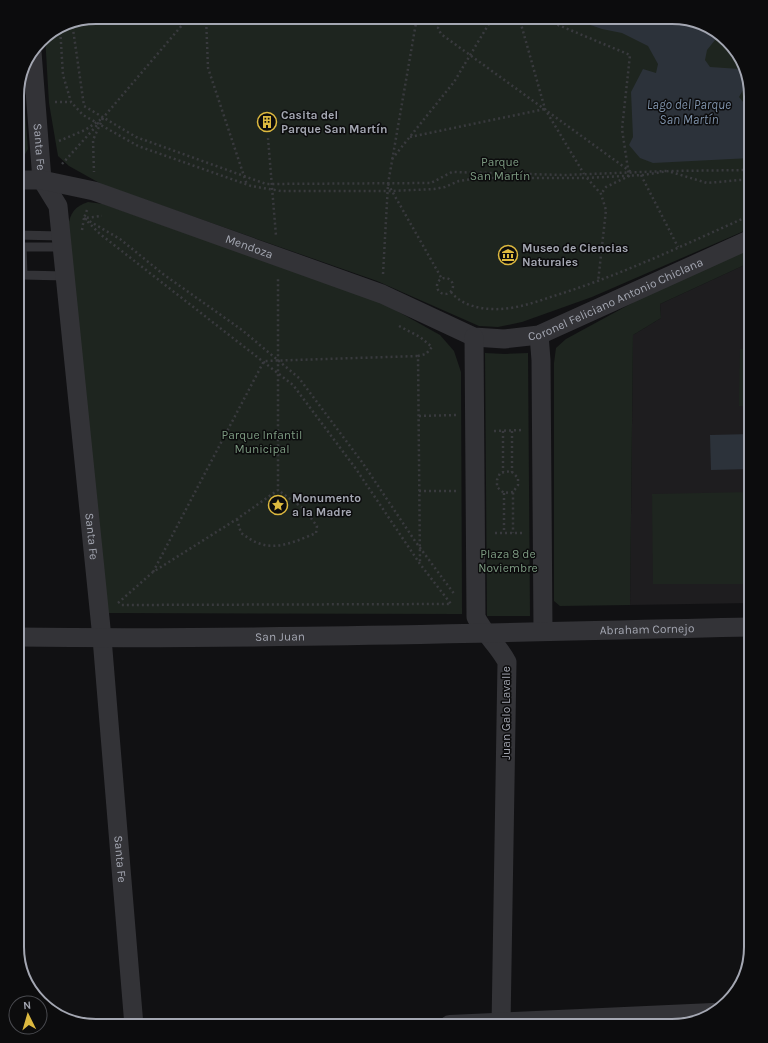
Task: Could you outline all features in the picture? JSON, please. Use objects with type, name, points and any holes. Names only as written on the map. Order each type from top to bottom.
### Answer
[{"type":"street","name":"Santa Fe","points":[[33,61],[39,150],[45,180],[58,206],[102,638],[133,1019]]},
{"type":"street","name":"Mendoza","points":[[24,180],[45,180],[94,191],[382,294],[474,337]]},
{"type":"street","name":"Coronel Feliciano Antonio Chiclana","points":[[474,337],[504,339],[539,335],[744,241]]},
{"type":"street","points":[[539,335],[541,360],[543,631]]},
{"type":"street","points":[[474,337],[476,617]]},
{"type":"street","name":"Juan Galo Lavalle","points":[[476,617],[486,633],[500,649],[507,662],[501,1019]]},
{"type":"street","name":"Abraham Cornejo","points":[[543,631],[744,627]]},
{"type":"street","name":"San Juan","points":[[24,637],[102,638],[543,631]]},
{"type":"street","points":[[607,1019],[696,1015]]},
{"type":"lane","points":[[24,236],[61,242]]},
{"type":"lane","points":[[24,247],[61,242]]},
{"type":"lane","points":[[24,275],[65,276]]},
{"type":"path","points":[[45,180],[98,124],[183,24]]},
{"type":"path","points":[[206,24],[208,68],[248,185]]},
{"type":"path","points":[[382,294],[388,184],[416,24]]},
{"type":"path","points":[[439,24],[438,28],[441,34],[545,108],[630,174]]},
{"type":"path","points":[[392,159],[454,82],[489,24]]},
{"type":"path","points":[[521,24],[545,108],[584,175],[601,194],[606,210],[598,282]]},
{"type":"path","points":[[556,24],[630,55],[622,129],[630,174]]},
{"type":"path","points":[[73,28],[82,101],[84,106],[136,137],[266,184],[431,183],[452,172],[643,175],[669,171],[744,170]]},
{"type":"path","points":[[60,34],[63,75],[71,102],[83,115],[138,146],[248,185],[272,190],[392,191],[434,189],[445,187],[459,180],[478,178],[586,178],[630,174],[662,169],[707,183],[744,180]]},
{"type":"path","points":[[409,137],[545,108]]},
{"type":"path","points":[[39,150],[98,124]]},
{"type":"path","points":[[81,231],[94,191],[93,140],[98,124]]},
{"type":"path","points":[[268,138],[278,256],[278,490]]},
{"type":"path","points":[[601,194],[606,188],[630,174]]},
{"type":"path","points":[[643,175],[678,247]]},
{"type":"path","points":[[388,184],[442,279]]},
{"type":"path","points":[[84,218],[100,216],[108,218]]},
{"type":"path","points":[[84,218],[120,239],[163,274],[242,330],[299,378],[362,462],[420,548],[469,614],[476,617]]},
{"type":"path","points":[[84,218],[100,234],[278,372],[292,385],[356,469],[420,564],[451,604],[115,605]]},
{"type":"path","points":[[451,292],[466,304],[481,308],[500,309],[520,306],[598,282],[744,218]]},
{"type":"path","points":[[271,276],[286,281]]},
{"type":"path","points":[[442,279],[445,278],[451,282],[453,286],[451,292]]},
{"type":"path","points":[[442,279],[438,284],[439,292],[444,294],[451,292]]},
{"type":"path","points":[[264,361],[418,356],[426,354],[432,347],[420,337],[395,323]]},
{"type":"path","points":[[418,356],[420,564]]},
{"type":"path","points":[[153,572],[264,361]]},
{"type":"path","points":[[419,416],[474,415]]},
{"type":"path","points":[[512,430],[512,472]]},
{"type":"path","points":[[490,431],[525,430]]},
{"type":"path","points":[[503,431],[503,472]]},
{"type":"path","points":[[503,472],[512,472],[516,475],[519,481],[517,489],[513,492],[504,493],[497,487],[496,482],[498,476],[503,472]]},
{"type":"path","points":[[115,605],[153,572],[237,519],[278,490]]},
{"type":"path","points":[[237,519],[241,533],[259,544],[276,545],[295,542],[316,533],[317,526],[304,509],[278,490]]},
{"type":"path","points":[[420,491],[475,491]]},
{"type":"path","points":[[513,492],[513,533]]},
{"type":"path","points":[[504,493],[504,533]]},
{"type":"path","points":[[490,533],[526,533]]},
{"type":"path","points":[[114,597],[115,605]]},
{"type":"shaded area","points":[[744,265],[744,603],[630,605],[633,335],[661,318],[660,304]]},
{"type":"green space","name":"Parque San Martín","points":[[96,24],[686,25],[704,31],[719,42],[732,56],[742,77],[744,96],[744,231],[592,297],[522,322],[498,327],[479,326],[377,281],[103,185],[69,166],[58,156],[49,103],[46,45],[64,31],[77,26]]},
{"type":"green space","points":[[24,99],[28,149],[24,156]]},
{"type":"green space","name":"Parque Infantil Municipal","points":[[88,202],[103,204],[381,302],[440,335],[454,351],[461,372],[462,614],[107,613],[68,227],[70,218],[76,208]]},
{"type":"green space","points":[[744,251],[744,265],[660,304],[661,318],[633,335],[630,605],[560,606],[554,601],[554,363],[556,348],[566,339],[645,296]]},
{"type":"green space","points":[[740,349],[744,349],[744,406],[739,406]]},
{"type":"green space","name":"Plaza 8 de Noviembre","points":[[485,353],[528,353],[530,616],[487,616]]},
{"type":"green space","points":[[744,492],[744,584],[653,584],[652,494]]},
{"type":"water","name":"Lago del Parque San Martín","points":[[587,24],[686,25],[704,31],[716,39],[707,50],[705,60],[710,67],[739,69],[742,77],[743,90],[739,97],[744,103],[744,158],[653,163],[640,158],[629,145],[633,137],[631,92],[643,69],[656,73],[658,64],[648,46],[622,33]]},
{"type":"water","points":[[744,434],[744,469],[711,470],[710,435]]},
{"type":"place","name":"Casita del Parque San Martín","points":[[267,122]]},
{"type":"place","name":"Museo de Ciencias Naturales","points":[[508,255]]},
{"type":"place","name":"Monumento a la Madre","points":[[278,505]]}]
